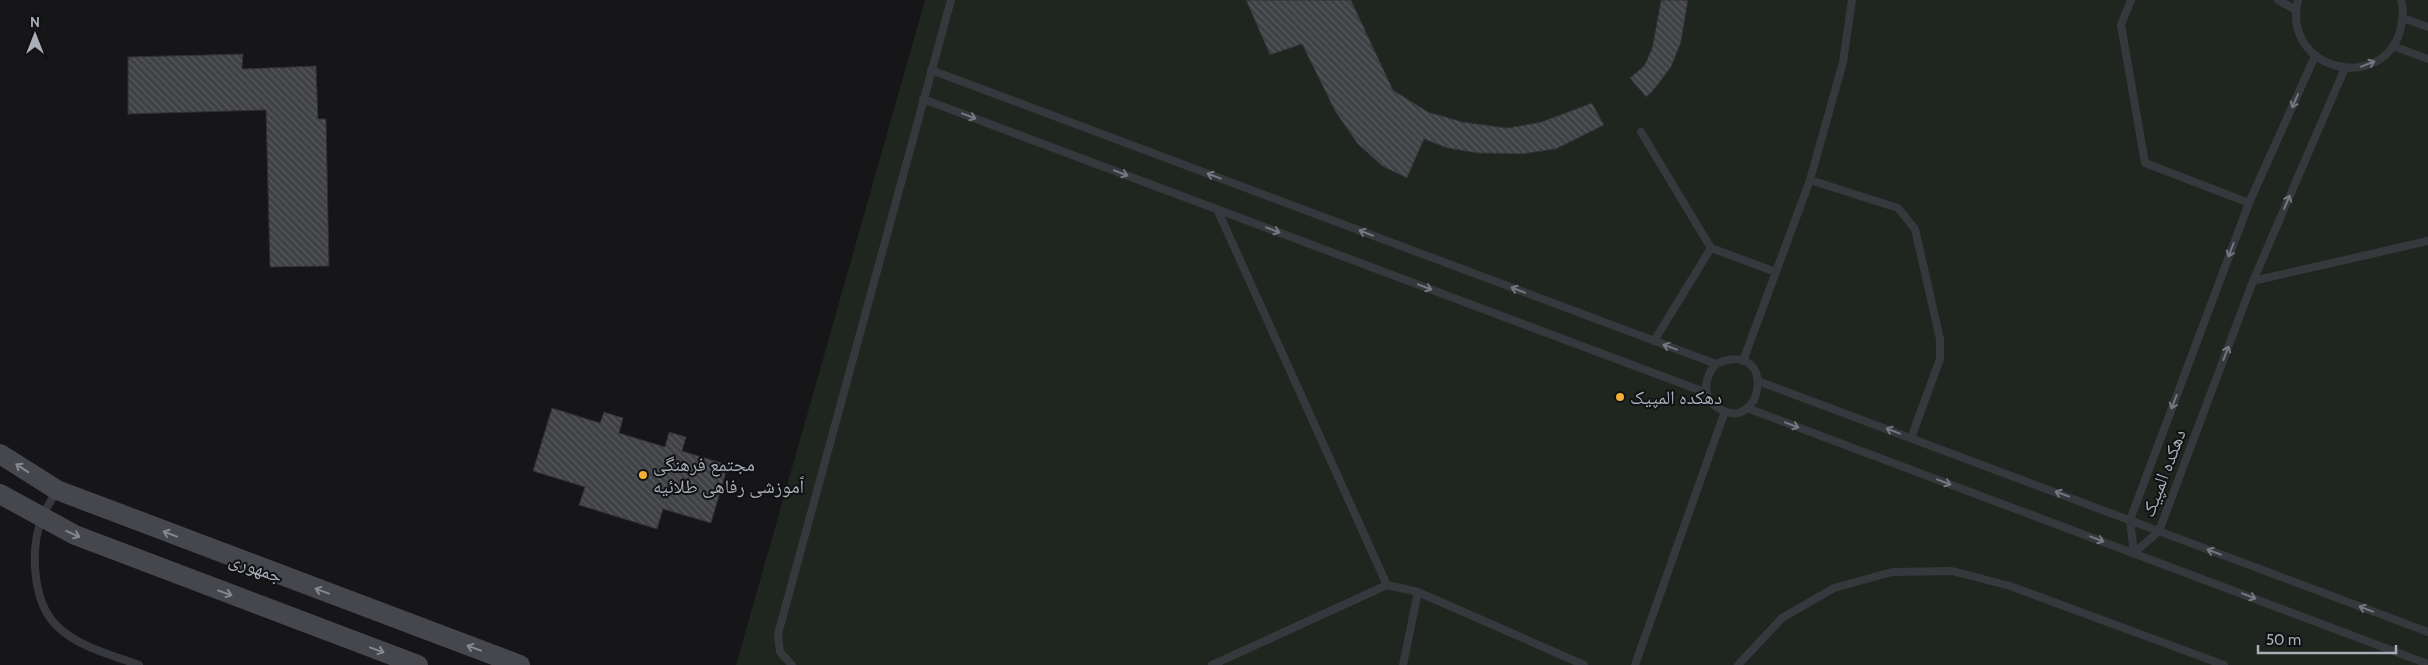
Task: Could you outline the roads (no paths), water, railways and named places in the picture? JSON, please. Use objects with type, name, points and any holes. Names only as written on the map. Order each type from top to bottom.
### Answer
[{"type":"main road","name":"جمهوری","points":[[0,454],[57,490],[520,665]]},
{"type":"main road","name":"جمهوری","points":[[0,494],[42,519],[75,535],[418,665]]},
{"type":"lane","points":[[792,665],[780,652],[778,634],[951,0]]},
{"type":"lane","points":[[1743,361],[1810,180],[1843,62],[1852,0]]},
{"type":"lane","points":[[2130,0],[2121,25],[2145,163],[2249,203]]},
{"type":"lane","points":[[2278,0],[2296,10]]},
{"type":"lane","points":[[2298,0],[2296,10],[2300,36],[2315,56],[2330,65],[2345,68],[2371,64],[2383,57],[2393,46],[2400,35],[2403,18],[2401,0]]},
{"type":"lane","points":[[2403,18],[2428,27]]},
{"type":"lane","points":[[2393,46],[2428,59]]},
{"type":"lane","name":"دهکده المپیک","points":[[2134,553],[2130,520],[2249,203],[2315,56]]},
{"type":"lane","name":"دهکده المپیک","points":[[2134,553],[2159,531],[2253,281],[2345,68]]},
{"type":"lane","points":[[931,70],[1716,364]]},
{"type":"lane","points":[[923,99],[1706,393],[1717,407],[1725,411],[1737,412],[1747,408],[1754,400],[1758,391],[1755,371],[1743,361],[1728,359],[1716,364],[1706,380],[1706,393]]},
{"type":"lane","points":[[1641,132],[1711,248],[1776,272]]},
{"type":"lane","points":[[1810,180],[1898,208],[1915,229],[1940,339],[1940,359],[1911,438]]},
{"type":"lane","points":[[1217,209],[1387,585]]},
{"type":"lane","points":[[2253,281],[2428,241]]},
{"type":"lane","points":[[1654,342],[1711,248]]},
{"type":"lane","points":[[1758,381],[2428,632]]},
{"type":"lane","points":[[1747,408],[2428,664]]},
{"type":"lane","points":[[1636,665],[1725,411]]},
{"type":"lane","points":[[57,490],[42,519],[37,544],[35,580],[41,603],[56,626],[79,642],[139,665]]},
{"type":"lane","points":[[1738,665],[1782,618],[1834,588],[1892,572],[1952,571],[2010,586],[2224,665]]},
{"type":"lane","points":[[1212,665],[1387,585],[1418,592],[1584,665]]},
{"type":"lane","points":[[1403,665],[1418,592]]},
{"type":"place","name":"دهکده المپیک","points":[[1620,397]]},
{"type":"place","name":"مجتمع فرهنگی ٱموزشی رفاهی طلائیه","points":[[643,475]]}]
